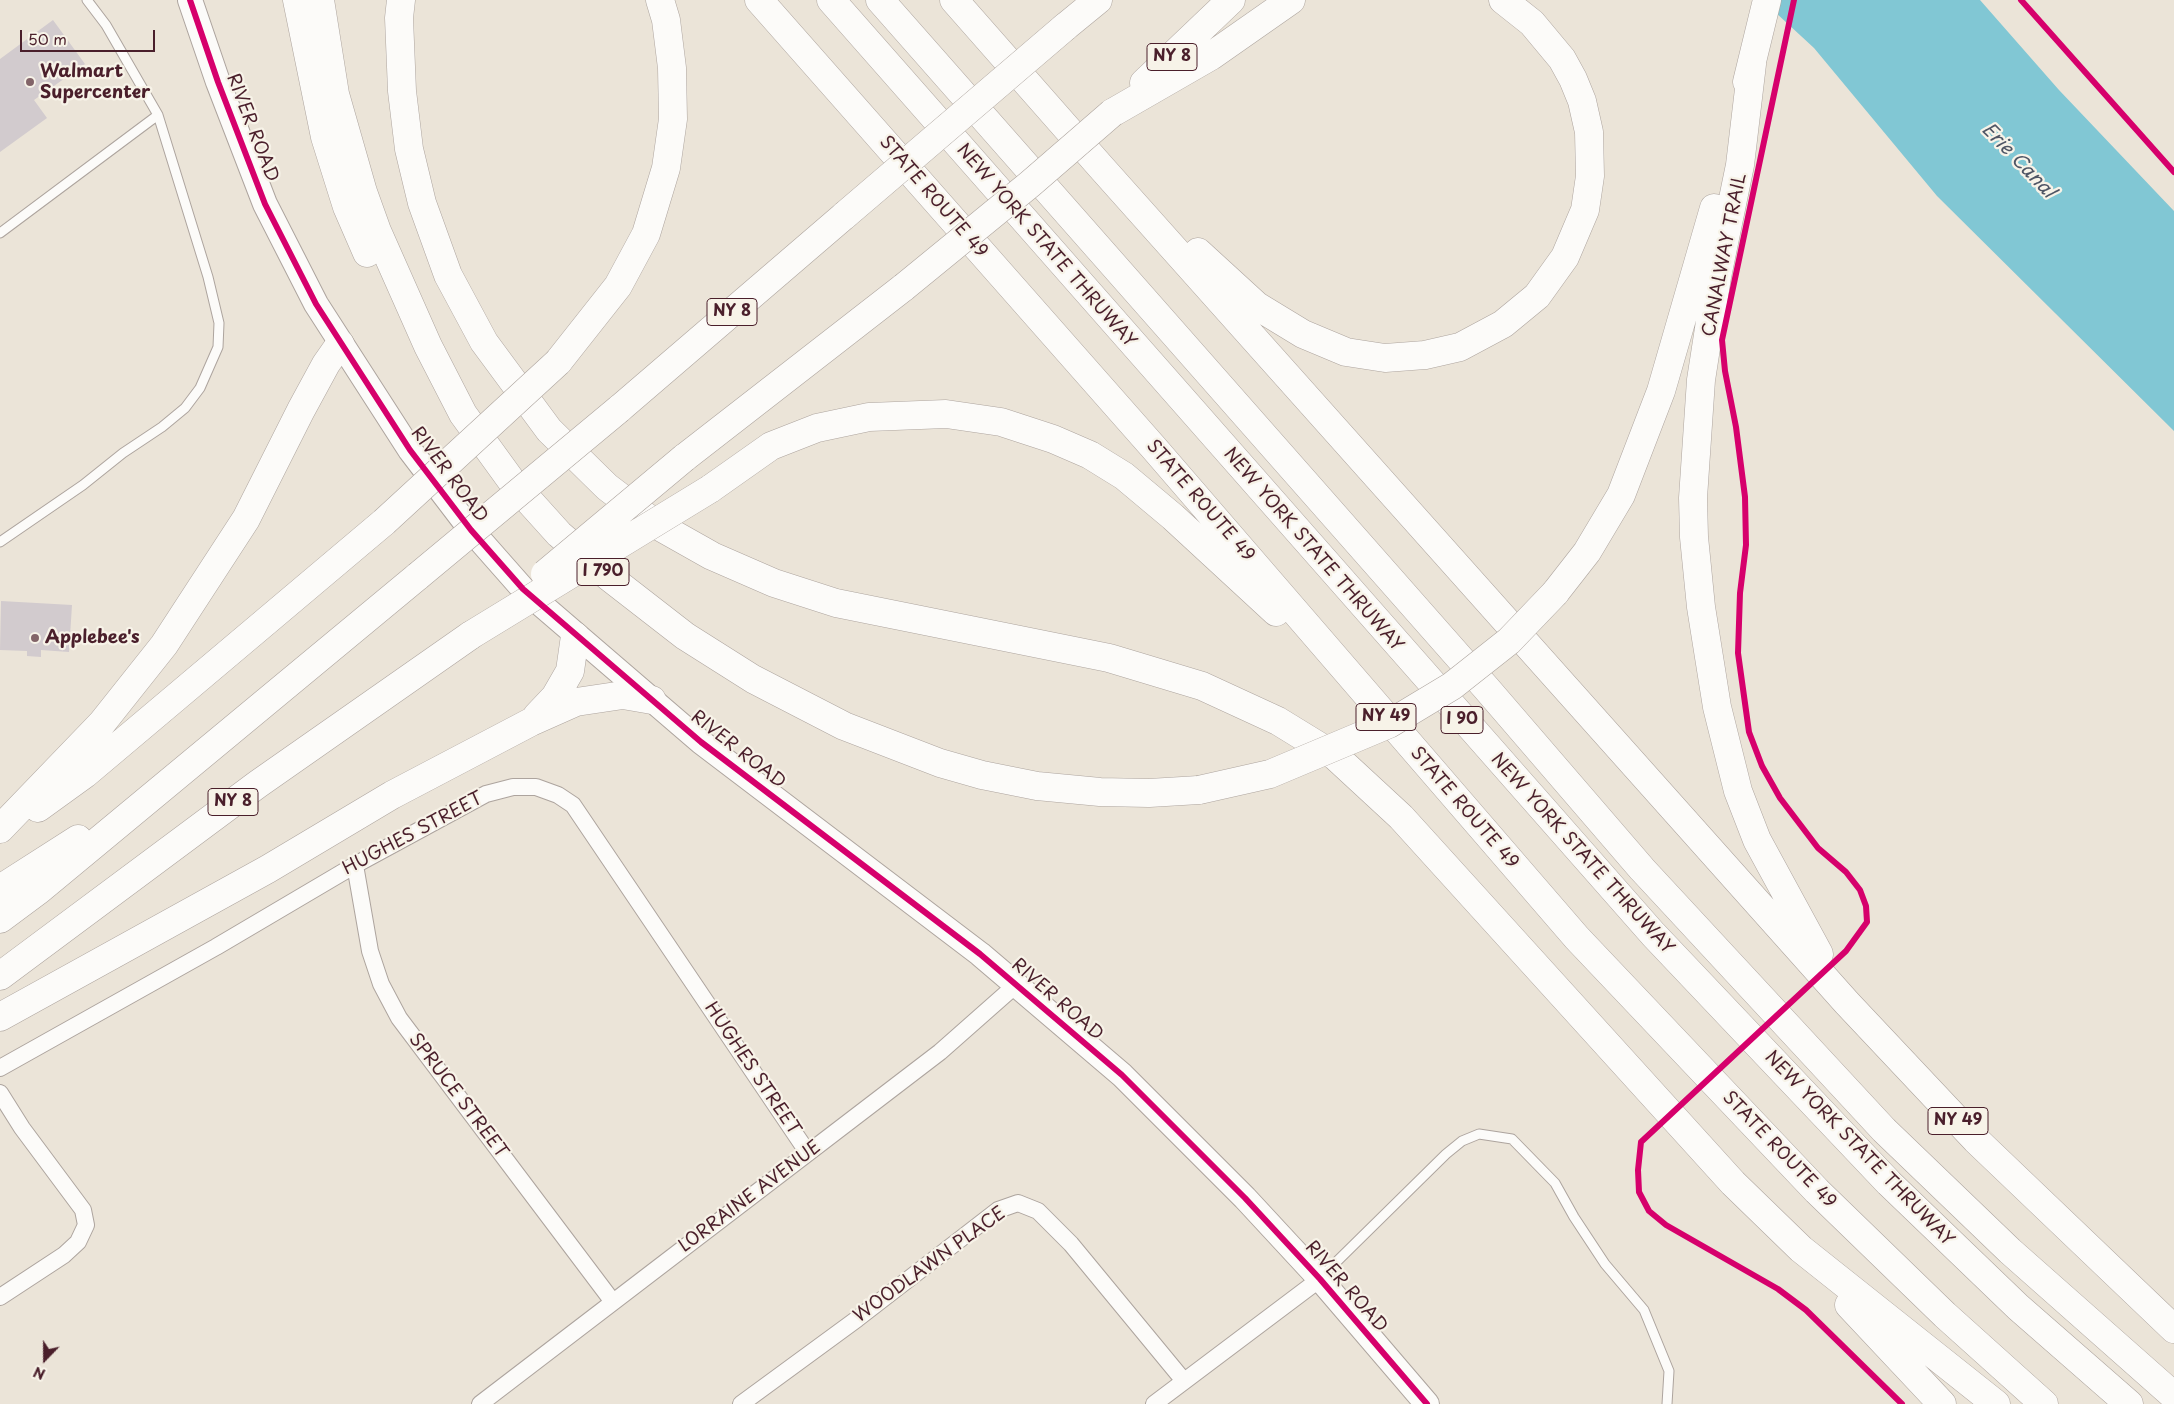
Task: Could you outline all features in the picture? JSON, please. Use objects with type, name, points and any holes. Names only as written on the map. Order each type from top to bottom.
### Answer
[{"type":"highway","points":[[297,0],[325,137],[347,207],[378,280],[463,414]]},
{"type":"highway","name":"I 790","points":[[320,0],[335,94],[363,192],[377,231],[428,346],[463,414],[513,483],[559,534],[609,577],[685,636],[761,684],[844,726],[940,763],[982,775],[1037,786],[1100,792],[1149,793],[1199,790],[1270,774],[1389,724],[1452,686],[1509,641],[1555,594],[1588,552],[1621,495],[1661,391],[1710,225],[1767,0]]},
{"type":"highway","points":[[401,0],[399,18],[402,91],[409,150],[422,203],[448,275],[484,342],[549,430],[607,487],[657,525],[712,556],[774,584],[836,603],[1109,658],[1202,686],[1278,721],[1335,756],[1401,817],[1733,1182],[1801,1249],[1996,1404]]},
{"type":"highway","points":[[0,836],[85,774],[384,522],[558,362],[618,286],[646,234],[666,168],[673,119],[672,68],[666,20],[660,0]]},
{"type":"highway","name":"STATE ROUTE 49","points":[[759,0],[1154,448],[1577,938],[1817,1191],[1945,1315],[2044,1404]]},
{"type":"highway","name":"NEW YORK STATE THRUWAY","points":[[831,0],[1653,934],[1889,1183],[2018,1307],[2129,1404]]},
{"type":"highway","name":"NEW YORK STATE THRUWAY","points":[[880,0],[1642,869],[1884,1130],[2010,1251],[2174,1396]]},
{"type":"highway","name":"NY 49","points":[[954,0],[1847,1003],[1976,1140],[2174,1329]]},
{"type":"highway","points":[[1065,27],[1089,0]]},
{"type":"highway","name":"NY 8","points":[[0,919],[47,883],[619,409],[844,214],[1098,0]]},
{"type":"highway","name":"NY 8","points":[[0,976],[258,784],[471,635],[684,458],[904,287],[1030,184],[1112,113],[1231,0]]},
{"type":"highway","points":[[1112,113],[1211,56],[1291,0]]},
{"type":"highway","points":[[1100,166],[1257,306],[1303,334],[1346,352],[1385,358],[1425,355],[1460,347],[1503,324],[1537,296],[1565,256],[1585,210],[1590,176],[1589,132],[1582,101],[1573,78],[1562,59],[1532,24],[1503,0]]},
{"type":"highway","points":[[1752,64],[1740,165],[1718,277],[1701,380],[1693,498],[1694,537],[1701,607],[1717,707],[1738,791],[1757,840],[1796,914],[1847,1003]]},
{"type":"highway","points":[[0,829],[102,723],[164,645],[246,519],[318,379],[340,344]]},
{"type":"highway","points":[[471,635],[710,489],[771,446],[818,428],[852,421],[869,418],[946,414],[1010,425],[1068,445],[1090,455],[1124,476],[1173,517],[1362,689]]},
{"type":"highway","points":[[531,722],[555,697],[570,671],[575,636]]},
{"type":"highway","points":[[0,1017],[268,869],[392,795],[531,722],[576,702],[623,695],[652,700]]},
{"type":"highway","points":[[0,889],[158,790]]},
{"type":"highway","points":[[2075,1235],[2174,1307]]},
{"type":"highway","points":[[1801,1249],[1829,1284],[1942,1404]]},
{"type":"main road","name":"RIVER ROAD","points":[[190,0],[218,82],[265,204],[316,304],[410,450],[471,530],[523,589],[575,636],[701,742],[980,954],[1122,1075],[1245,1198],[1320,1278],[1427,1404]]},
{"type":"street","name":"HUGHES STREET","points":[[0,1068],[216,947],[355,865],[486,794],[513,787],[536,787],[558,794],[573,805],[808,1153]]},
{"type":"street","name":"SPRUCE STREET","points":[[355,865],[370,951],[381,984],[399,1018],[613,1302]]},
{"type":"street","name":"LORRAINE AVENUE","points":[[480,1404],[940,1052],[1017,984]]},
{"type":"street","points":[[0,1093],[22,1128],[83,1210],[86,1225],[78,1242],[64,1256],[0,1297]]},
{"type":"street","name":"WOODLAWN PLACE","points":[[741,1404],[857,1319],[998,1210],[1018,1203],[1038,1211],[1072,1244],[1184,1381]]},
{"type":"street","points":[[1154,1404],[1320,1278]]},
{"type":"lane","points":[[0,542],[83,485],[123,453],[162,428],[185,408],[200,388],[218,347],[219,323],[208,277],[158,115],[106,25],[87,0]]},
{"type":"lane","points":[[0,233],[158,115]]},
{"type":"lane","points":[[1320,1278],[1446,1154],[1462,1141],[1479,1134],[1512,1139],[1555,1183],[1574,1217],[1605,1264],[1644,1310],[1668,1371],[1666,1404]]},
{"type":"water","name":"Erie Canal","points":[[1762,0],[1980,0],[2059,90],[2174,211],[2174,431],[1937,196],[1814,48]]},
{"type":"building","name":"Walmart Supercenter","points":[[53,20],[85,64],[34,100],[47,118],[0,152],[0,59]]},
{"type":"building","name":"Applebee's","points":[[1,601],[72,605],[69,652],[41,650],[41,657],[27,656],[27,651],[0,650]]},
{"type":"cycle path","points":[[190,0],[218,82],[265,204],[316,304],[410,450],[471,530],[523,589],[701,742],[980,954],[1122,1075],[1245,1198],[1320,1279],[1427,1404]]},
{"type":"cycle path","name":"CANALWAY TRAIL","points":[[1794,0],[1722,340],[1725,371],[1736,427],[1745,497],[1746,545],[1740,593],[1738,653],[1749,732],[1762,766],[1780,798],[1818,848],[1846,872],[1860,890],[1866,906],[1867,922],[1846,951],[1641,1142],[1638,1170],[1639,1192],[1649,1211],[1666,1225],[1778,1289],[1806,1310],[1902,1404]]},
{"type":"cycle path","points":[[2021,0],[2174,172]]},
{"type":"place","name":"Walmart Supercenter","points":[[30,82]]},
{"type":"place","name":"Applebee's","points":[[35,638]]}]
